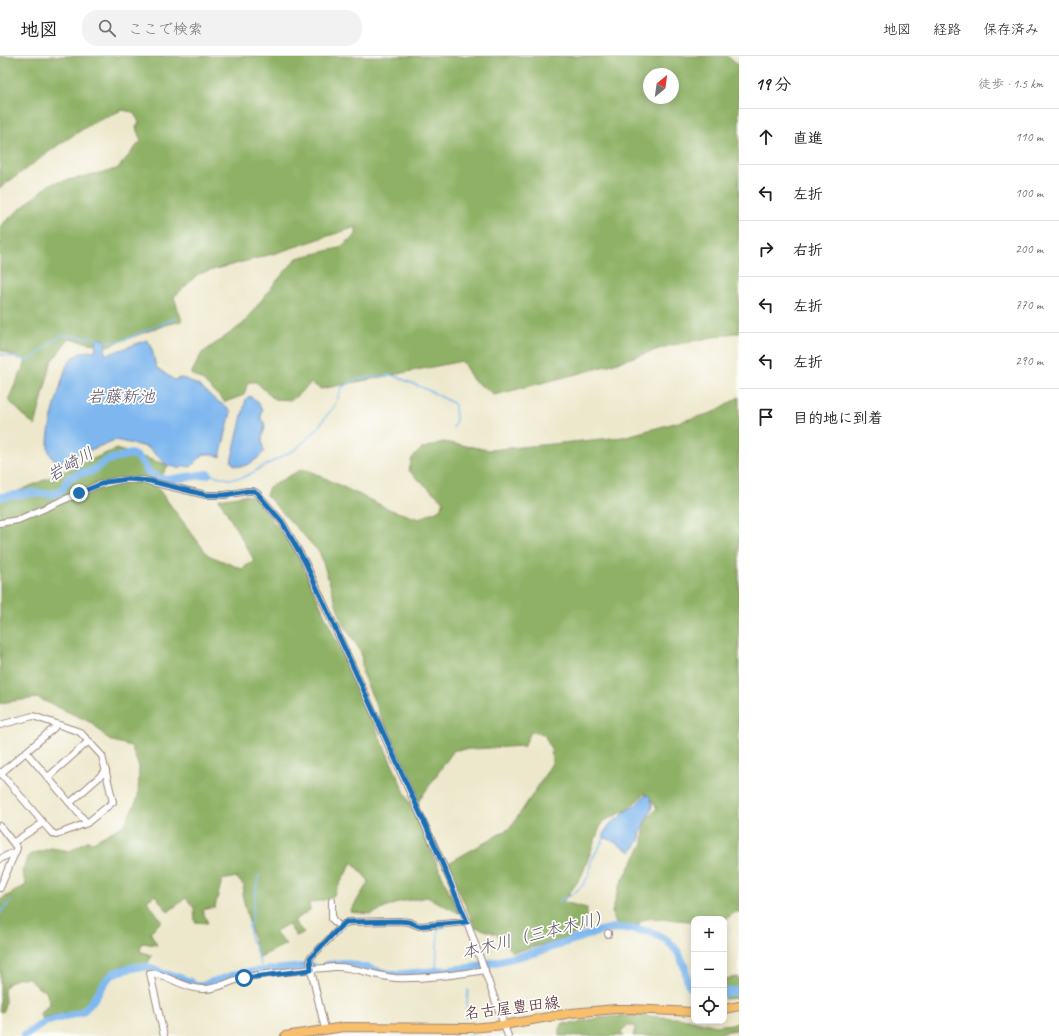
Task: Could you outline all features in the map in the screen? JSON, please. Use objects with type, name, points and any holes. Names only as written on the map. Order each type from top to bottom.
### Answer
[{"type":"main road","points":[[727,1008],[739,1006]]},
{"type":"main road","name":"名古屋豊田線","points":[[285,1036],[317,1033],[325,1029],[344,1027],[471,1028],[504,1025],[570,1014],[616,1009],[691,1012]]},
{"type":"street","points":[[0,523],[18,520],[98,485],[120,480],[143,480],[206,495],[225,495],[250,490],[257,493],[282,522],[305,562],[431,837],[467,922],[508,1036]]},
{"type":"street","points":[[0,725],[33,716],[80,732],[102,756],[113,802],[87,823],[56,835],[43,824],[0,773],[54,728],[56,724]]},
{"type":"street","points":[[48,777],[89,741]]},
{"type":"street","points":[[26,752],[87,823]]},
{"type":"street","points":[[70,803],[106,771]]},
{"type":"street","points":[[14,842],[43,824]]},
{"type":"street","points":[[0,826],[18,848],[0,888]]},
{"type":"street","points":[[0,859],[16,851]]},
{"type":"street","points":[[332,901],[332,919],[340,927]]},
{"type":"street","points":[[325,1029],[311,970],[310,958],[346,922],[399,921],[409,922],[419,926],[467,922]]},
{"type":"street","points":[[164,1036],[150,973],[157,974],[180,984],[201,990],[213,988],[244,978],[349,967],[394,978],[428,977],[485,970]]},
{"type":"green space","points":[[0,56],[727,56],[739,66],[739,333],[668,346],[596,369],[495,395],[473,380],[462,361],[321,389],[311,383],[292,400],[274,399],[256,382],[248,382],[244,395],[225,402],[202,380],[191,374],[202,353],[243,324],[274,284],[297,258],[339,248],[356,235],[356,227],[276,253],[198,274],[174,297],[182,321],[168,324],[107,346],[68,339],[51,363],[35,426],[8,400],[26,361],[0,350],[0,226],[50,184],[117,169],[141,141],[136,128],[139,122],[133,112],[122,110],[91,124],[61,143],[0,188]]},
{"type":"green space","points":[[739,397],[739,913],[736,911],[727,918],[727,916],[691,916],[691,921],[648,919],[642,920],[637,927],[616,924],[612,912],[619,887],[643,843],[645,821],[657,808],[645,793],[627,810],[602,822],[581,877],[563,902],[587,908],[586,929],[552,943],[512,952],[497,934],[475,927],[447,864],[510,828],[552,763],[551,749],[544,734],[531,732],[524,746],[454,750],[418,802],[363,675],[361,652],[342,622],[320,553],[266,495],[269,487],[302,469],[310,471],[391,510],[419,519],[440,509],[444,502],[409,471],[412,458],[421,449],[443,442],[490,450],[623,437],[712,413]]},
{"type":"green space","points":[[116,449],[168,465],[156,486],[208,555],[242,569],[254,560],[219,499],[244,495],[253,496],[295,549],[459,913],[427,897],[399,902],[371,914],[350,912],[369,881],[352,862],[332,898],[309,903],[310,910],[294,921],[304,933],[296,936],[288,924],[274,932],[286,944],[258,958],[242,894],[244,886],[236,877],[222,880],[215,907],[202,910],[208,923],[195,922],[194,908],[186,898],[168,912],[155,895],[147,901],[162,921],[150,932],[157,945],[142,943],[140,951],[152,956],[147,964],[123,966],[107,974],[84,1009],[42,1018],[40,1013],[50,1004],[46,991],[38,988],[29,978],[18,978],[7,984],[4,990],[4,1011],[0,1012],[0,900],[26,885],[22,871],[29,855],[51,848],[70,851],[87,841],[93,842],[124,825],[138,798],[139,767],[131,746],[109,740],[92,723],[38,698],[0,704],[0,499]]},
{"type":"green space","points":[[737,977],[739,980],[739,998],[727,999],[727,979]]},
{"type":"green space","points":[[636,1015],[688,1019],[691,1020],[691,1024],[708,1024],[716,1026],[739,1023],[739,1030],[728,1031],[718,1036],[633,1036],[634,1026],[628,1026],[622,1030],[621,1033],[624,1036],[559,1036],[560,1027],[564,1023],[570,1024],[598,1018]]},
{"type":"water","name":"岩藤新池","points":[[97,338],[106,340],[105,354],[109,354],[147,340],[151,345],[156,367],[174,380],[180,378],[185,379],[198,385],[229,409],[231,412],[220,457],[204,454],[191,467],[184,466],[179,469],[168,466],[147,447],[115,440],[58,463],[54,460],[50,455],[48,448],[48,439],[54,408],[66,367],[71,359],[78,354],[95,351]]},
{"type":"water","points":[[249,396],[256,400],[262,410],[261,420],[264,422],[265,428],[262,440],[264,452],[253,462],[244,466],[239,466],[231,462],[246,399]]},
{"type":"water","points":[[645,795],[650,796],[652,805],[651,810],[642,828],[639,841],[631,852],[603,837],[603,834],[611,823],[627,810],[635,806]]},
{"type":"waterway","points":[[106,341],[121,341],[176,318]]},
{"type":"waterway","points":[[0,354],[29,361],[61,335],[98,339]]},
{"type":"waterway","points":[[208,474],[229,479],[242,478],[296,449],[315,431],[335,405],[342,387],[358,379],[392,375],[426,389],[455,405],[456,420],[453,428]]},
{"type":"waterway","name":"岩崎川","points":[[0,497],[31,493],[57,493],[65,486],[68,479],[80,473],[90,472],[108,460],[131,454],[137,457],[144,464],[147,471],[158,478],[167,480],[208,474]]},
{"type":"waterway","points":[[559,901],[572,895],[583,885],[589,875],[591,861],[605,837]]},
{"type":"waterway","points":[[259,875],[252,918],[249,926],[251,941],[257,949],[263,971]]},
{"type":"waterway","points":[[0,914],[12,901]]},
{"type":"waterway","points":[[436,972],[438,928],[446,927]]},
{"type":"waterway","name":"本木川（三本木川）","points":[[327,965],[344,963],[393,975],[470,968],[537,952],[600,931],[614,928],[634,929],[651,932],[667,940],[678,952],[684,965],[688,983],[691,988]]},
{"type":"waterway","name":"本木川（三本木川）","points":[[24,1036],[45,1022],[82,1012],[91,1003],[108,978],[116,972],[136,967],[147,967],[163,974],[174,976],[190,982],[192,985],[203,986],[242,973],[312,966]]},
{"type":"waterway","points":[[466,1018],[468,990]]},
{"type":"waterway","name":"本木川（三本木川）","points":[[727,992],[739,990]]},
{"type":"route","points":[[79,493],[106,482],[135,479],[150,481],[206,495],[225,495],[250,490],[257,493],[282,522],[305,562],[431,837],[467,922],[419,926],[409,922],[399,921],[361,923],[346,922],[310,958],[311,970],[244,978]]}]
